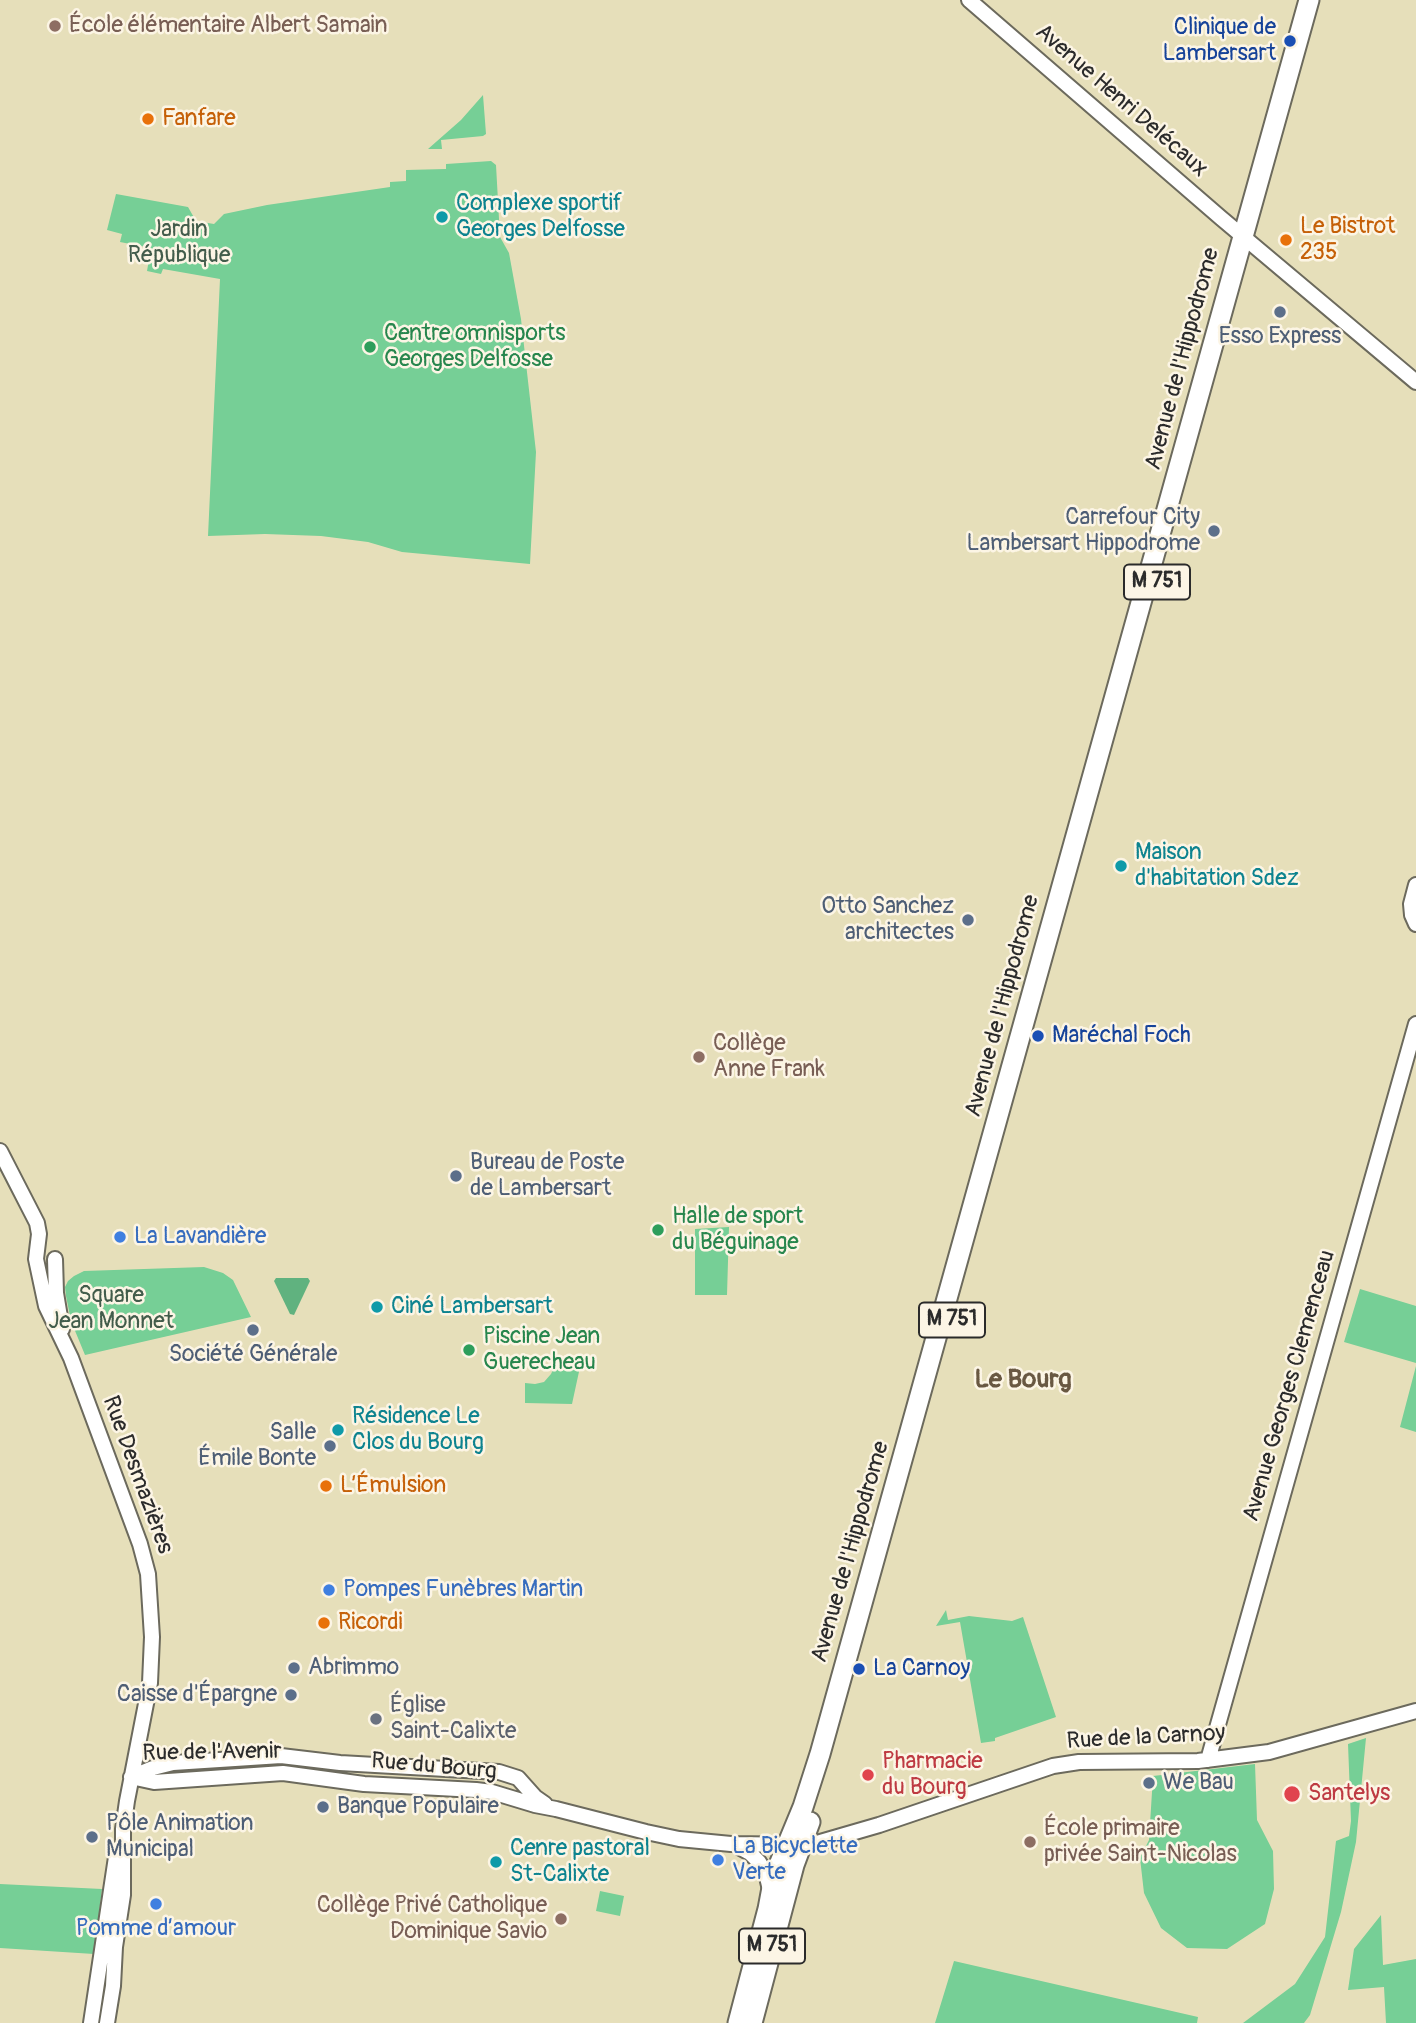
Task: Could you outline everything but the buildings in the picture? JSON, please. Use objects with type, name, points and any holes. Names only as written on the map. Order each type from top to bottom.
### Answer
[{"type":"main road","name":"Avenue de l'Hippodrome","points":[[1247,240],[1309,0]]},
{"type":"main road","name":"Avenue de l'Hippodrome","points":[[752,2023],[794,1865],[794,1846],[807,1797],[1247,240],[1320,0]]},
{"type":"main road","name":"Avenue de l'Hippodrome","points":[[738,2023],[774,1877],[794,1846]]},
{"type":"street","name":"Avenue Henri Delécaux","points":[[969,0],[1416,382]]},
{"type":"street","points":[[1416,885],[1411,904],[1416,924]]},
{"type":"street","name":"Avenue Georges Clemenceau","points":[[1208,1760],[1416,1024]]},
{"type":"street","name":"Rue Desmazières","points":[[0,1151],[37,1223],[39,1237],[36,1259],[46,1306],[66,1348],[140,1544],[148,1574],[152,1637],[150,1683],[113,1871],[91,2023]]},
{"type":"street","name":"Rue Desmazières","points":[[55,1259],[57,1306],[66,1348]]},
{"type":"street","name":"Rue de la Carnoy","points":[[794,1846],[834,1839],[997,1783],[1059,1765],[1079,1762],[1157,1763],[1208,1760],[1290,1748],[1416,1712]]},
{"type":"street","name":"Rue de l'Avenir","points":[[131,1777],[173,1763],[281,1756],[308,1759]]},
{"type":"street","name":"Rue du Bourg","points":[[308,1759],[499,1772],[518,1778],[535,1797],[556,1809]]},
{"type":"street","name":"Rue de l'Avenir","points":[[131,1777],[154,1782],[275,1773],[306,1776]]},
{"type":"street","name":"Rue du Bourg","points":[[306,1776],[373,1785],[477,1790],[656,1834],[696,1841],[794,1846]]},
{"type":"street","name":"Rue Desmazières","points":[[107,2023],[122,1895],[123,1829]]},
{"type":"street","name":"Rue du Bourg","points":[[731,1844],[750,1853],[759,1862],[768,1879],[770,1899]]},
{"type":"green space","points":[[483,95],[486,134],[441,140],[442,149],[428,149],[461,120]]},
{"type":"green space","name":"Centre omnisports Georges Delfosse","points":[[491,161],[496,165],[500,237],[509,253],[521,319],[536,452],[530,564],[402,552],[368,542],[321,536],[208,536],[220,279],[163,269],[161,274],[147,271],[151,248],[120,242],[122,234],[107,230],[116,194],[188,207],[196,221],[214,224],[224,214],[390,187],[390,182],[406,181],[406,170],[446,169],[446,164]]},
{"type":"green space","points":[[729,1227],[727,1295],[695,1295],[695,1229]]},
{"type":"green space","name":"Square Jean Monnet","points":[[204,1267],[223,1273],[233,1280],[251,1317],[85,1355],[71,1321],[66,1296],[65,1287],[74,1276],[84,1271]]},
{"type":"green space","points":[[276,1278],[308,1278],[310,1281],[294,1315],[290,1314],[274,1281]]},
{"type":"green space","points":[[1360,1289],[1416,1306],[1416,1363],[1344,1342]]},
{"type":"green space","points":[[557,1361],[580,1367],[572,1404],[525,1403],[525,1383],[544,1382]]},
{"type":"green space","points":[[1416,1366],[1416,1432],[1400,1427]]},
{"type":"green space","points":[[946,1610],[948,1620],[969,1616],[1012,1621],[1023,1617],[1056,1717],[995,1738],[995,1741],[981,1743],[960,1622],[936,1626]]},
{"type":"green space","points":[[1366,1738],[1356,1842],[1341,1912],[1310,2015],[1304,2023],[1243,2023],[1295,1984],[1325,1937],[1336,1841],[1349,1836],[1351,1821],[1348,1744]]},
{"type":"green space","points":[[1255,1764],[1257,1820],[1273,1851],[1274,1889],[1265,1924],[1227,1949],[1187,1948],[1161,1928],[1144,1893],[1140,1858],[1149,1840],[1153,1776]]},
{"type":"green space","points":[[0,1884],[102,1889],[94,1954],[0,1948]]},
{"type":"green space","points":[[600,1891],[624,1896],[620,1916],[596,1911]]},
{"type":"green space","points":[[1381,1915],[1383,1965],[1416,1959],[1416,2023],[1386,2023],[1384,1987],[1348,1990],[1354,1949]]},
{"type":"green space","points":[[954,1961],[1198,2017],[1197,2023],[935,2023]]},
{"type":"place","name":"École élémentaire Albert Samain","points":[[55,26]]},
{"type":"place","name":"Clinique de Lambersart","points":[[1290,41]]},
{"type":"place","name":"Fanfare","points":[[148,119]]},
{"type":"place","name":"Complexe sportif Georges Delfosse","points":[[442,217]]},
{"type":"place","name":"Le Bistrot 235","points":[[1286,240]]},
{"type":"place","name":"Esso Express","points":[[1280,312]]},
{"type":"place","name":"Centre omnisports Georges Delfosse","points":[[370,347]]},
{"type":"place","name":"Carrefour City Lambersart Hippodrome","points":[[1214,531]]},
{"type":"place","name":"Maison d'habitation Sdez","points":[[1121,866]]},
{"type":"place","name":"Otto Sanchez architectes","points":[[968,920]]},
{"type":"place","name":"Maréchal Foch","points":[[1038,1036]]},
{"type":"place","name":"Collège Anne Frank","points":[[699,1057]]},
{"type":"place","name":"Bureau de Poste de Lambersart","points":[[456,1176]]},
{"type":"place","name":"Halle de sport du Béguinage","points":[[658,1230]]},
{"type":"place","name":"La Lavandière","points":[[120,1237]]},
{"type":"place","name":"Ciné Lambersart","points":[[377,1307]]},
{"type":"place","name":"Société Générale","points":[[253,1330]]},
{"type":"place","name":"Piscine Jean Guerecheau","points":[[469,1350]]},
{"type":"place","name":"Résidence Le Clos du Bourg","points":[[338,1430]]},
{"type":"place","name":"Salle Émile Bonte","points":[[330,1446]]},
{"type":"place","name":"L’Émulsion","points":[[326,1486]]},
{"type":"place","name":"Pompes Funèbres Martin","points":[[329,1590]]},
{"type":"place","name":"Ricordi","points":[[324,1623]]},
{"type":"place","name":"Abrimmo","points":[[294,1668]]},
{"type":"place","name":"La Carnoy","points":[[859,1669]]},
{"type":"place","name":"Caisse d'Épargne","points":[[291,1695]]},
{"type":"place","name":"Église Saint-Calixte","points":[[376,1719]]},
{"type":"place","name":"Pharmacie du Bourg","points":[[868,1775]]},
{"type":"place","name":"We Bau","points":[[1149,1783]]},
{"type":"place","name":"Santelys","points":[[1292,1794]]},
{"type":"place","name":"Banque Populaire","points":[[323,1807]]},
{"type":"place","name":"Pôle Animation Municipal","points":[[92,1837]]},
{"type":"place","name":"École primaire privée Saint-Nicolas","points":[[1030,1842]]},
{"type":"place","name":"La Bicyclette Verte","points":[[718,1860]]},
{"type":"place","name":"Cenre pastoral St-Calixte","points":[[496,1862]]},
{"type":"place","name":"Pomme d’amour","points":[[156,1904]]},
{"type":"place","name":"Collège Privé Catholique Dominique Savio","points":[[561,1919]]},
{"type":"district","name":"Le Bourg","points":[[1023,1380]]},
{"type":"park label","name":"Jardin République","points":[[179,243]]}]
